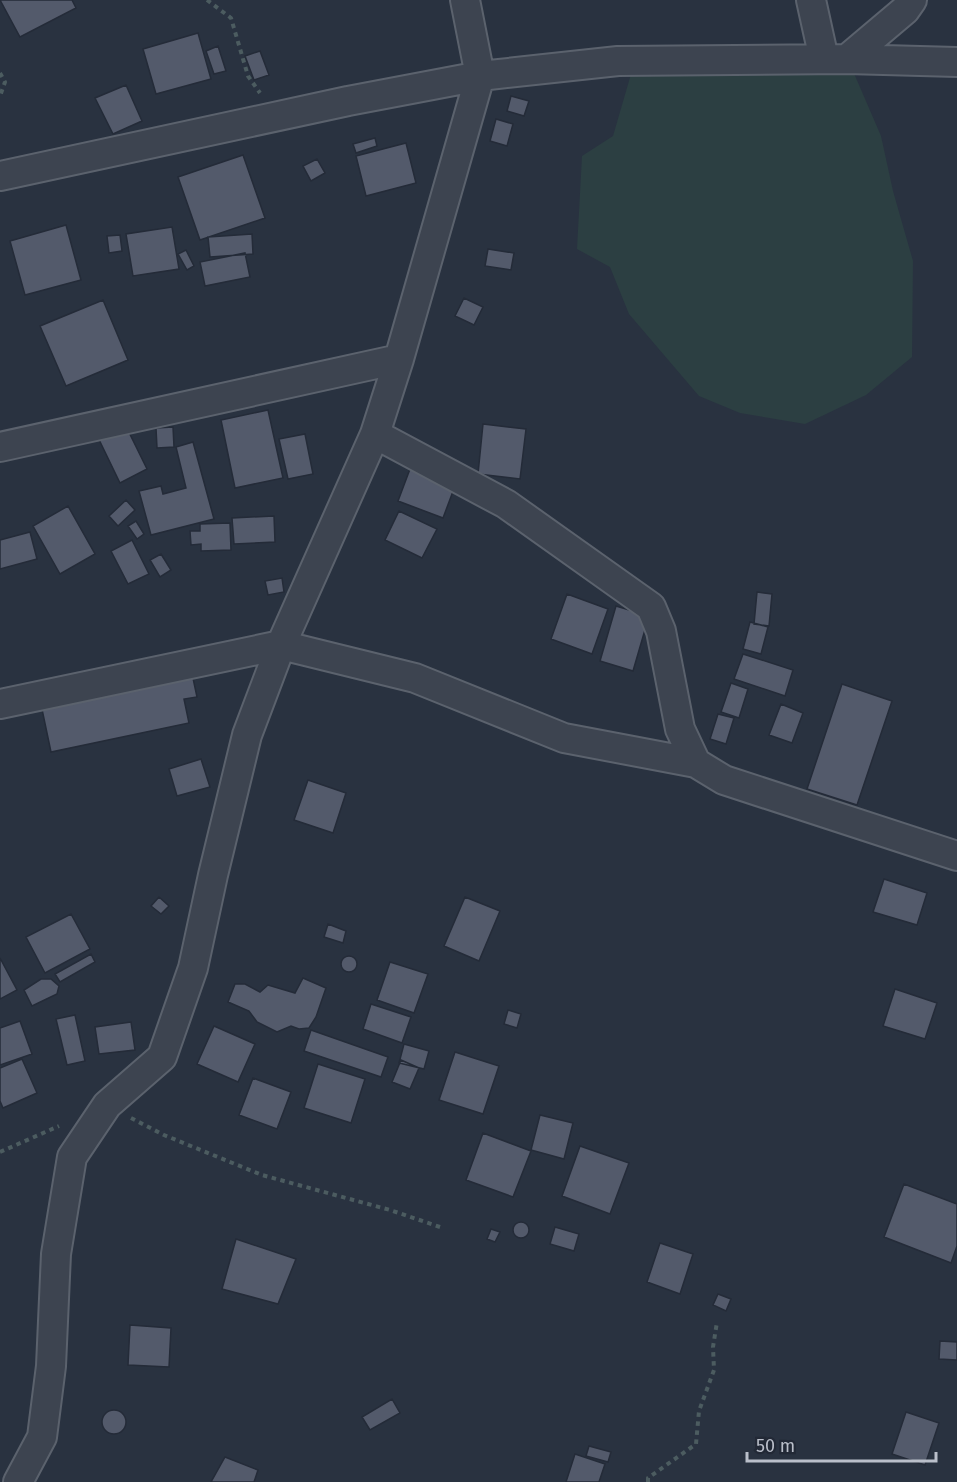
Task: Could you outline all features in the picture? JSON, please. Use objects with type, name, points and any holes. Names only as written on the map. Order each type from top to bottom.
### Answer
[{"type":"street","points":[[18,1482],[42,1437],[51,1366],[56,1254],[72,1157],[107,1105],[162,1057],[193,968],[247,735],[281,645],[375,434],[399,359],[480,76],[465,0]]},
{"type":"street","points":[[811,0],[835,59]]},
{"type":"street","points":[[835,59],[905,10],[912,0]]},
{"type":"street","points":[[0,176],[276,116],[480,76],[618,61],[835,59],[957,62]]},
{"type":"street","points":[[0,447],[399,359]]},
{"type":"street","points":[[375,434],[506,504],[651,607],[661,631],[680,729],[696,763]]},
{"type":"street","points":[[0,704],[281,645],[415,678],[564,738],[696,763],[724,780],[957,856]]},
{"type":"path","points":[[207,0],[231,18],[248,76],[276,116]]},
{"type":"path","points":[[0,73],[5,82],[0,96]]},
{"type":"path","points":[[107,1105],[164,1135],[262,1175],[390,1210],[443,1228]]},
{"type":"path","points":[[0,1152],[64,1124]]},
{"type":"path","points":[[648,1482],[648,1478],[696,1444],[699,1411],[714,1370],[713,1347],[717,1322]]},
{"type":"shaded area","points":[[853,71],[881,136],[893,191],[913,261],[912,357],[866,395],[805,424],[740,413],[699,396],[629,314],[610,267],[577,249],[582,156],[613,136],[631,74]]},
{"type":"building","points":[[0,0],[72,0],[76,8],[20,37]]},
{"type":"building","points":[[198,33],[211,79],[156,94],[143,49]]},
{"type":"building","points":[[218,46],[226,71],[214,74],[206,51]]},
{"type":"building","points":[[260,51],[269,75],[254,80],[245,56]]},
{"type":"building","points":[[126,85],[142,121],[113,134],[95,98]]},
{"type":"building","points":[[511,96],[529,101],[524,116],[507,111]]},
{"type":"building","points":[[496,119],[513,124],[507,146],[490,141]]},
{"type":"building","points":[[375,138],[377,146],[356,153],[353,144]]},
{"type":"building","points":[[406,143],[416,183],[366,196],[356,156]]},
{"type":"building","points":[[243,155],[265,218],[200,240],[178,177]]},
{"type":"building","points":[[317,159],[325,173],[311,181],[303,166]]},
{"type":"building","points":[[66,225],[81,280],[25,295],[10,241]]},
{"type":"building","points":[[172,227],[179,269],[133,276],[126,234]]},
{"type":"building","points":[[252,234],[253,254],[210,257],[208,237]]},
{"type":"building","points":[[120,235],[122,251],[109,253],[107,236]]},
{"type":"building","points":[[488,249],[514,253],[511,270],[485,266]]},
{"type":"building","points":[[186,250],[194,266],[187,270],[178,254]]},
{"type":"building","points":[[245,253],[250,277],[205,286],[200,262]]},
{"type":"building","points":[[464,298],[483,307],[474,325],[455,316]]},
{"type":"building","points":[[103,300],[128,360],[66,386],[40,326]]},
{"type":"building","points":[[118,410],[147,469],[120,483],[91,423]]},
{"type":"building","points":[[268,410],[283,478],[235,488],[221,420]]},
{"type":"building","points":[[483,424],[526,429],[520,479],[478,474]]},
{"type":"building","points":[[173,427],[174,447],[157,448],[156,428]]},
{"type":"building","points":[[305,434],[313,474],[288,479],[279,439]]},
{"type":"building","points":[[193,442],[214,519],[151,535],[139,491],[161,486],[163,494],[186,488],[176,447]]},
{"type":"building","points":[[410,469],[455,486],[443,518],[398,501]]},
{"type":"building","points":[[126,500],[135,510],[118,526],[109,516]]},
{"type":"building","points":[[68,506],[95,554],[60,574],[33,526]]},
{"type":"building","points":[[399,511],[437,529],[422,558],[385,540]]},
{"type":"building","points":[[274,516],[275,542],[234,544],[232,518]]},
{"type":"building","points":[[136,521],[144,534],[137,539],[128,526]]},
{"type":"building","points":[[230,523],[231,550],[201,551],[201,544],[191,545],[190,531],[200,531],[200,524]]},
{"type":"building","points":[[30,532],[37,559],[0,569],[0,540]]},
{"type":"building","points":[[132,540],[149,574],[128,584],[111,551]]},
{"type":"building","points":[[161,554],[171,570],[160,577],[150,560]]},
{"type":"building","points":[[282,578],[284,592],[268,595],[265,581]]},
{"type":"building","points":[[757,592],[772,594],[769,626],[754,624]]},
{"type":"building","points":[[567,594],[608,609],[592,654],[551,639]]},
{"type":"building","points":[[616,606],[649,616],[633,671],[600,661]]},
{"type":"building","points":[[750,622],[768,627],[761,654],[743,649]]},
{"type":"building","points":[[743,654],[793,670],[785,696],[734,679]]},
{"type":"building","points":[[190,664],[197,697],[184,699],[189,723],[51,752],[39,695]]},
{"type":"building","points":[[731,683],[748,689],[739,718],[721,712]]},
{"type":"building","points":[[842,684],[892,701],[857,805],[807,789]]},
{"type":"building","points":[[781,704],[803,713],[792,743],[769,735]]},
{"type":"building","points":[[718,714],[734,718],[726,744],[710,739]]},
{"type":"building","points":[[201,759],[210,787],[177,796],[169,769]]},
{"type":"building","points":[[308,780],[346,793],[333,833],[294,820]]},
{"type":"building","points":[[884,879],[927,893],[917,925],[873,912]]},
{"type":"building","points":[[159,897],[169,906],[161,914],[151,906]]},
{"type":"building","points":[[465,897],[500,911],[479,961],[444,946]]},
{"type":"building","points":[[71,914],[90,949],[45,973],[26,937]]},
{"type":"building","points":[[328,924],[346,931],[343,943],[324,937]]},
{"type":"building","points":[[91,954],[95,962],[60,982],[55,974]]},
{"type":"building","points":[[349,956],[357,964],[349,972],[341,964]]},
{"type":"building","points":[[0,958],[17,990],[0,999]]},
{"type":"building","points":[[390,962],[428,974],[414,1013],[377,1000]]},
{"type":"building","points":[[303,978],[326,988],[316,1017],[309,1028],[299,1029],[291,1026],[277,1032],[257,1022],[249,1011],[228,1002],[235,984],[245,984],[260,992],[268,985],[295,993]]},
{"type":"building","points":[[41,979],[51,979],[59,986],[57,994],[32,1006],[24,990]]},
{"type":"building","points":[[895,989],[937,1003],[925,1039],[883,1026]]},
{"type":"building","points":[[371,1004],[411,1017],[402,1043],[363,1029]]},
{"type":"building","points":[[508,1010],[521,1014],[517,1028],[504,1024]]},
{"type":"building","points":[[75,1015],[85,1061],[67,1065],[56,1019]]},
{"type":"building","points":[[20,1021],[32,1054],[0,1065],[0,1028]]},
{"type":"building","points":[[131,1022],[135,1050],[99,1054],[95,1027]]},
{"type":"building","points":[[214,1026],[255,1044],[238,1082],[197,1064]]},
{"type":"building","points":[[311,1030],[388,1057],[381,1077],[304,1051]]},
{"type":"building","points":[[404,1044],[429,1051],[424,1069],[399,1063]]},
{"type":"building","points":[[455,1052],[499,1066],[483,1114],[439,1100]]},
{"type":"building","points":[[22,1059],[37,1093],[3,1108],[0,1101],[0,1068]]},
{"type":"building","points":[[401,1060],[419,1068],[410,1089],[392,1082]]},
{"type":"building","points":[[318,1064],[365,1079],[351,1123],[304,1108]]},
{"type":"building","points":[[253,1078],[291,1092],[277,1129],[239,1115]]},
{"type":"building","points":[[540,1115],[573,1123],[564,1159],[531,1150]]},
{"type":"building","points":[[483,1133],[531,1151],[513,1197],[466,1180]]},
{"type":"building","points":[[580,1146],[629,1163],[610,1214],[562,1196]]},
{"type":"building","points":[[904,1184],[957,1204],[957,1246],[951,1263],[884,1237]]},
{"type":"building","points":[[518,1222],[524,1222],[529,1230],[527,1236],[518,1238],[513,1233],[513,1227]]},
{"type":"building","points":[[555,1227],[579,1234],[574,1251],[550,1244]]},
{"type":"building","points":[[491,1229],[500,1232],[495,1242],[487,1239]]},
{"type":"building","points":[[236,1239],[296,1259],[278,1304],[222,1289]]},
{"type":"building","points":[[660,1243],[693,1254],[680,1294],[647,1282]]},
{"type":"building","points":[[718,1294],[731,1299],[726,1311],[713,1305]]},
{"type":"building","points":[[130,1325],[171,1328],[169,1367],[128,1365]]},
{"type":"building","points":[[940,1341],[957,1342],[957,1360],[939,1359]]},
{"type":"building","points":[[392,1399],[400,1413],[370,1430],[362,1417]]},
{"type":"building","points":[[114,1410],[123,1413],[126,1422],[123,1431],[114,1434],[105,1431],[102,1422],[105,1413]]},
{"type":"building","points":[[906,1412],[939,1423],[925,1465],[892,1454]]},
{"type":"building","points":[[589,1446],[611,1452],[608,1462],[586,1456]]},
{"type":"building","points":[[575,1454],[605,1464],[599,1482],[566,1482]]},
{"type":"building","points":[[225,1457],[258,1470],[254,1482],[211,1482]]}]
